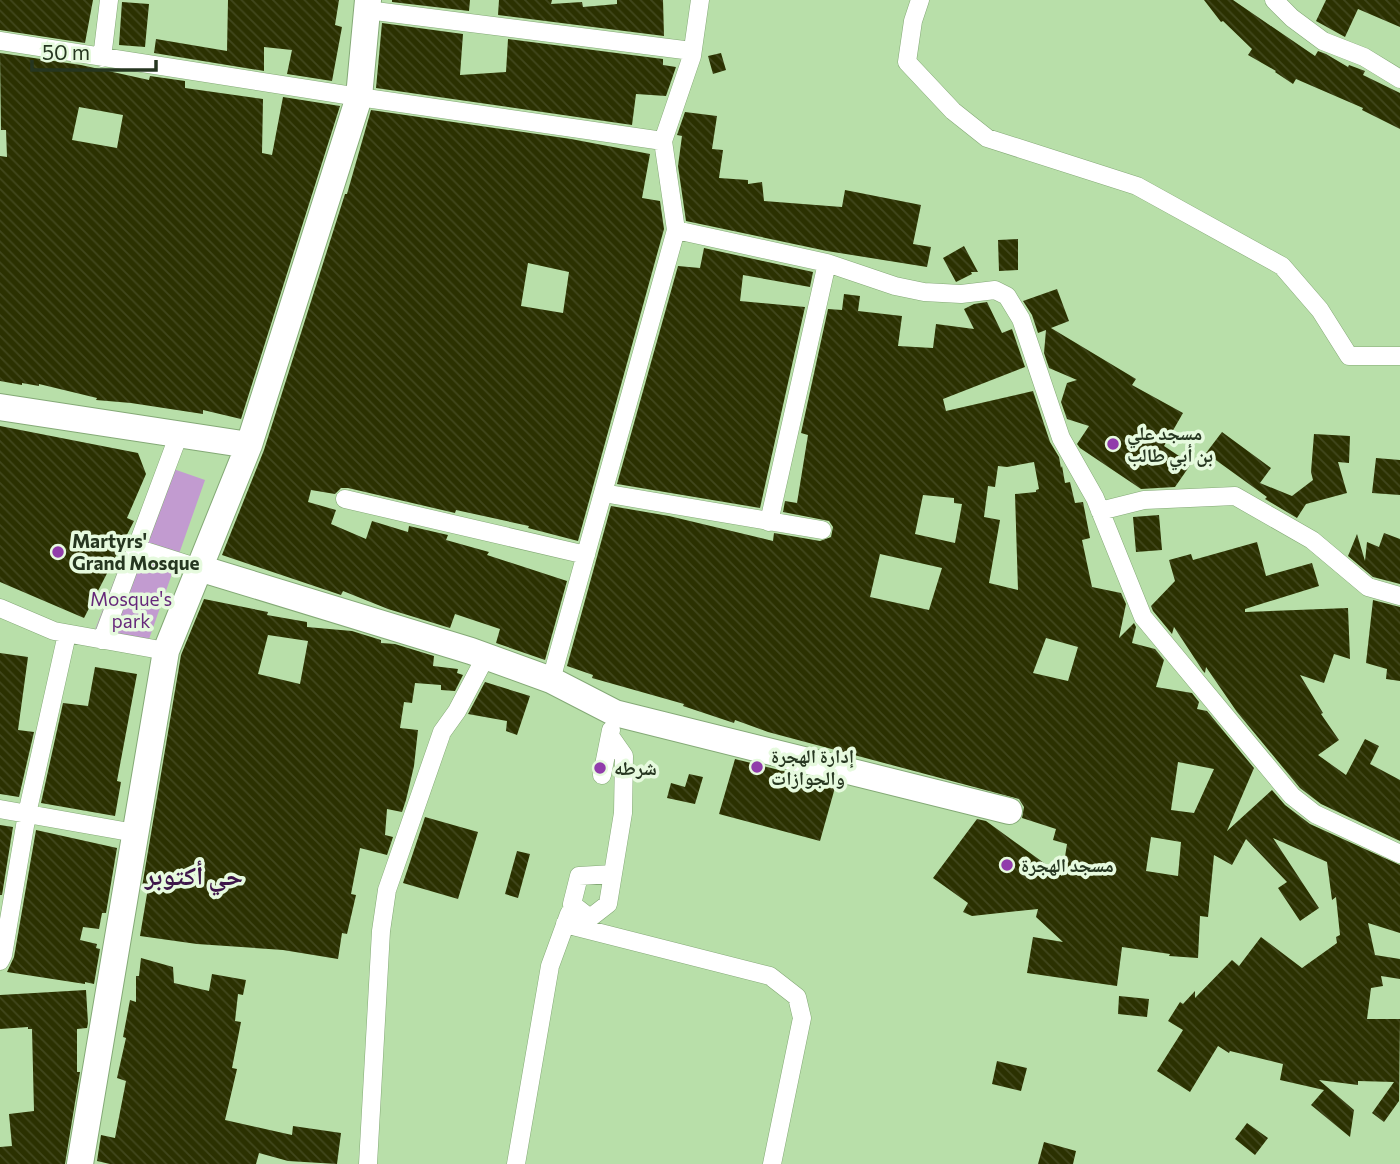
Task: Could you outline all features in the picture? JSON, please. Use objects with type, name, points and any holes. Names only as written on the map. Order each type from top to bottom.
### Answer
[{"type":"street","points":[[102,58],[110,0]]},
{"type":"street","points":[[551,680],[676,230],[663,141],[692,51],[700,0]]},
{"type":"street","points":[[920,0],[913,21],[907,62],[953,111],[988,138],[1137,186],[1282,266],[1320,310],[1349,356],[1400,356]]},
{"type":"street","points":[[1274,0],[1292,18],[1323,41],[1364,57],[1400,79]]},
{"type":"street","points":[[80,1164],[166,651],[249,445],[359,97],[367,5],[692,51]]},
{"type":"street","points":[[0,41],[663,141]]},
{"type":"street","points":[[676,230],[827,263],[895,286],[924,292],[961,294],[995,290],[1007,296],[1021,319],[1061,438],[1100,511],[1143,617],[1292,796],[1315,814],[1400,853]]},
{"type":"street","points":[[769,522],[827,263]]},
{"type":"street","points":[[0,407],[249,445]]},
{"type":"street","points":[[102,640],[179,434]]},
{"type":"street","points":[[603,492],[822,530]]},
{"type":"street","points":[[1100,511],[1144,500],[1235,496],[1312,540],[1368,587],[1400,596]]},
{"type":"street","points":[[345,499],[586,555]]},
{"type":"street","points":[[136,548],[486,656],[551,680],[613,725],[1009,811]]},
{"type":"street","points":[[0,608],[54,631],[166,651]]},
{"type":"street","points":[[0,961],[4,956],[27,814],[67,634]]},
{"type":"street","points":[[369,1164],[381,931],[387,890],[442,732],[486,656]]},
{"type":"street","points":[[602,775],[613,725]]},
{"type":"street","points":[[572,904],[590,918],[608,904],[623,813],[624,756],[613,725]]},
{"type":"street","points":[[0,810],[135,833]]},
{"type":"street","points":[[516,1164],[550,966],[579,876],[613,874]]},
{"type":"street","points":[[565,925],[770,976],[797,997],[802,1018],[772,1164]]},
{"type":"green space","name":"Mosque's park","points":[[159,464],[205,480],[148,642],[93,635]]},
{"type":"building","points":[[0,0],[93,0],[85,43],[0,30]]},
{"type":"building","points":[[228,0],[339,0],[335,25],[342,27],[332,81],[287,74],[292,50],[264,47],[264,71],[154,53],[156,39],[227,51]]},
{"type":"building","points":[[392,0],[470,0],[469,11]]},
{"type":"building","points":[[499,0],[552,0],[551,4],[582,2],[583,7],[617,4],[617,0],[663,0],[664,36],[498,15]]},
{"type":"building","points":[[1204,0],[1233,0],[1315,56],[1318,51],[1326,54],[1348,67],[1349,65],[1365,71],[1363,75],[1400,93],[1400,129],[1362,110],[1363,108],[1296,79],[1293,84],[1248,55],[1252,49],[1221,22]]},
{"type":"building","points":[[1326,0],[1400,0],[1400,27],[1358,9],[1345,37],[1316,21]]},
{"type":"building","points":[[122,2],[149,4],[145,47],[119,45]]},
{"type":"building","points":[[382,23],[463,34],[460,75],[506,72],[508,39],[663,59],[663,65],[676,67],[666,96],[636,94],[632,125],[376,88]]},
{"type":"building","points":[[0,53],[81,65],[149,80],[150,76],[185,81],[185,88],[263,99],[262,153],[272,155],[283,97],[340,106],[241,419],[203,410],[203,414],[96,400],[97,398],[39,384],[22,385],[0,381],[0,156],[7,157],[6,130],[1,130]],"holes":[[[79,107],[123,115],[117,148],[72,140]]]},
{"type":"building","points":[[721,53],[726,70],[713,74],[708,56]]},
{"type":"building","points":[[371,110],[571,139],[650,154],[642,198],[660,201],[664,229],[578,541],[528,528],[529,526],[456,510],[455,513],[348,488],[341,488],[335,494],[311,490],[308,502],[336,510],[331,524],[366,539],[372,521],[408,532],[409,526],[448,535],[446,540],[489,552],[487,555],[567,581],[545,660],[496,643],[500,629],[455,614],[450,628],[388,609],[343,591],[341,595],[222,555],[264,450],[347,194]],"holes":[[[528,263],[569,272],[563,313],[521,306]]]},
{"type":"building","points":[[685,112],[717,116],[712,149],[723,150],[719,178],[748,180],[748,184],[762,182],[764,201],[842,207],[845,190],[921,205],[913,244],[931,247],[927,267],[827,251],[686,221],[678,166],[682,136],[677,135]]},
{"type":"building","points":[[1018,239],[1018,270],[999,271],[998,240]]},
{"type":"building","points":[[964,246],[978,272],[971,272],[972,274],[956,282],[943,258]]},
{"type":"building","points":[[704,248],[813,272],[810,287],[743,275],[740,301],[805,307],[760,508],[617,484],[678,266],[700,268]]},
{"type":"building","points":[[1057,289],[1069,321],[1051,328],[1136,379],[1132,385],[1183,413],[1164,446],[1191,464],[1175,487],[1141,489],[1077,444],[1089,426],[1067,419],[1061,402],[1067,383],[1077,380],[1049,368],[1044,353],[1046,330],[1038,333],[1032,315],[1023,301]]},
{"type":"building","points":[[844,294],[860,296],[858,311],[902,316],[898,346],[933,348],[936,324],[974,329],[964,309],[987,302],[1002,333],[1012,329],[1025,367],[943,399],[946,411],[1033,391],[1050,442],[1059,457],[1065,483],[1070,482],[1075,503],[1083,502],[1090,538],[1082,540],[1092,587],[1121,593],[1126,604],[1119,638],[1134,623],[1136,627],[1132,643],[1155,649],[1164,660],[1156,687],[1192,693],[1199,702],[1197,709],[1207,711],[1254,768],[1227,831],[1272,790],[1285,805],[1310,824],[1400,865],[1400,933],[1368,923],[1375,955],[1400,959],[1400,979],[1381,976],[1383,986],[1371,988],[1367,1019],[1400,1019],[1399,1101],[1384,1122],[1372,1113],[1394,1082],[1358,1081],[1358,1085],[1319,1080],[1354,1110],[1350,1137],[1311,1105],[1324,1090],[1280,1080],[1283,1064],[1230,1051],[1229,1053],[1218,1046],[1190,1092],[1157,1071],[1183,1030],[1168,1021],[1180,1002],[1183,1004],[1195,991],[1195,998],[1232,960],[1239,966],[1261,937],[1302,968],[1337,943],[1336,937],[1340,935],[1336,897],[1332,900],[1327,862],[1273,838],[1319,908],[1300,921],[1278,888],[1287,882],[1246,839],[1232,865],[1214,855],[1208,917],[1200,916],[1198,958],[1169,956],[1170,954],[1122,947],[1117,986],[1027,973],[1033,937],[1063,942],[1036,917],[1038,909],[972,916],[963,912],[968,903],[933,878],[977,819],[986,821],[1062,876],[1067,844],[1053,840],[1056,829],[1022,818],[1024,807],[1019,799],[768,732],[735,720],[734,723],[683,706],[684,704],[592,678],[593,675],[567,666],[611,506],[669,516],[773,541],[774,533],[820,541],[831,537],[833,527],[829,521],[783,512],[785,501],[797,503],[808,435],[801,433],[828,309],[842,310]],"holes":[[[1034,462],[1039,489],[1036,492],[1015,494],[1018,590],[989,583],[1000,520],[984,517],[988,486],[995,487],[998,466]],[[923,495],[954,498],[954,503],[962,504],[955,543],[915,534]],[[880,554],[942,568],[929,610],[870,597]],[[1046,638],[1078,647],[1068,681],[1033,673]],[[1178,762],[1214,769],[1194,813],[1171,810]],[[1151,837],[1181,842],[1178,876],[1146,871]]]},
{"type":"building","name":"Martyrs' Grand Mosque","points":[[0,426],[138,453],[146,474],[127,518],[134,521],[84,618],[0,582]]},
{"type":"building","points":[[1222,432],[1271,468],[1260,483],[1292,496],[1313,480],[1311,472],[1314,434],[1350,436],[1349,463],[1338,462],[1347,493],[1306,504],[1297,518],[1265,499],[1267,497],[1206,453]]},
{"type":"building","points":[[1376,458],[1400,460],[1400,495],[1372,493]]},
{"type":"building","points":[[1159,515],[1162,550],[1136,552],[1133,517]]},
{"type":"building","points":[[1384,533],[1400,539],[1400,584],[1373,577],[1348,556],[1357,534],[1365,561],[1367,542],[1379,547]]},
{"type":"building","points":[[1257,542],[1266,576],[1312,563],[1319,586],[1245,609],[1245,612],[1348,608],[1350,659],[1334,654],[1324,683],[1300,675],[1339,740],[1318,755],[1346,775],[1365,739],[1379,746],[1370,764],[1400,780],[1400,841],[1321,804],[1300,788],[1237,712],[1206,667],[1205,673],[1203,671],[1174,627],[1172,634],[1153,611],[1151,606],[1175,581],[1169,560],[1191,554],[1193,560]]},
{"type":"building","points":[[204,599],[307,622],[307,627],[352,631],[381,640],[381,643],[395,644],[434,656],[433,666],[458,669],[457,673],[463,675],[455,691],[441,690],[441,685],[415,683],[412,703],[404,702],[400,728],[418,730],[414,766],[406,800],[402,812],[387,809],[385,835],[393,837],[387,855],[360,848],[351,894],[356,895],[347,934],[342,933],[338,959],[283,950],[197,944],[140,936],[148,888],[142,887],[181,655]],"holes":[[[268,635],[308,641],[300,684],[258,674]]]},
{"type":"building","points":[[1373,600],[1400,607],[1400,681],[1386,679],[1387,669],[1366,663]]},
{"type":"building","points":[[0,653],[28,657],[18,730],[34,732],[19,797],[0,794]]},
{"type":"building","points":[[95,667],[137,674],[117,781],[121,782],[115,816],[41,803],[63,703],[88,706]]},
{"type":"building","points":[[485,682],[530,696],[517,735],[506,731],[507,721],[468,714]]},
{"type":"building","points":[[735,759],[836,784],[820,841],[719,814]]},
{"type":"building","points":[[689,774],[703,777],[695,804],[667,798],[671,783],[685,787]]},
{"type":"building","points":[[425,817],[478,832],[458,899],[403,883]]},
{"type":"building","points":[[0,825],[13,827],[2,895],[0,895]]},
{"type":"building","points":[[36,830],[117,848],[106,913],[102,913],[99,929],[83,927],[80,940],[97,944],[96,948],[100,949],[94,984],[7,972],[14,957]]},
{"type":"building","points":[[517,851],[530,854],[518,898],[505,894]]},
{"type":"building","points":[[141,958],[173,967],[174,983],[209,991],[212,974],[246,980],[243,995],[238,994],[235,1021],[241,1022],[232,1068],[237,1069],[225,1120],[292,1135],[293,1126],[341,1133],[337,1164],[288,1161],[259,1153],[256,1164],[110,1164],[97,1161],[101,1135],[115,1138],[126,1081],[117,1078],[126,1038],[123,1037],[130,1000],[136,1002],[136,976],[139,976]]},
{"type":"building","points":[[86,990],[88,1023],[87,1028],[77,1029],[77,1072],[80,1072],[65,1164],[0,1164],[0,1147],[12,1146],[9,1114],[34,1111],[32,1029],[0,1029],[0,995]]},
{"type":"building","points":[[1119,996],[1149,999],[1147,1017],[1118,1014]]},
{"type":"building","points":[[997,1061],[1027,1068],[1021,1091],[992,1084]]},
{"type":"building","points":[[1247,1123],[1268,1138],[1255,1155],[1235,1139]]},
{"type":"building","points":[[1044,1142],[1076,1151],[1073,1164],[1038,1164]]},
{"type":"place","name":"مسجد علي بن أبي طالب","points":[[1113,444]]},
{"type":"place","name":"Martyrs' Grand Mosque","points":[[58,552]]},
{"type":"place","name":"إدارة الهجرة والجوازات","points":[[757,767]]},
{"type":"place","name":"شرطه","points":[[600,768]]},
{"type":"place","name":"مسجد الهجرة","points":[[1007,865]]},
{"type":"district","name":"حي أكتوبر","points":[[194,876]]}]
